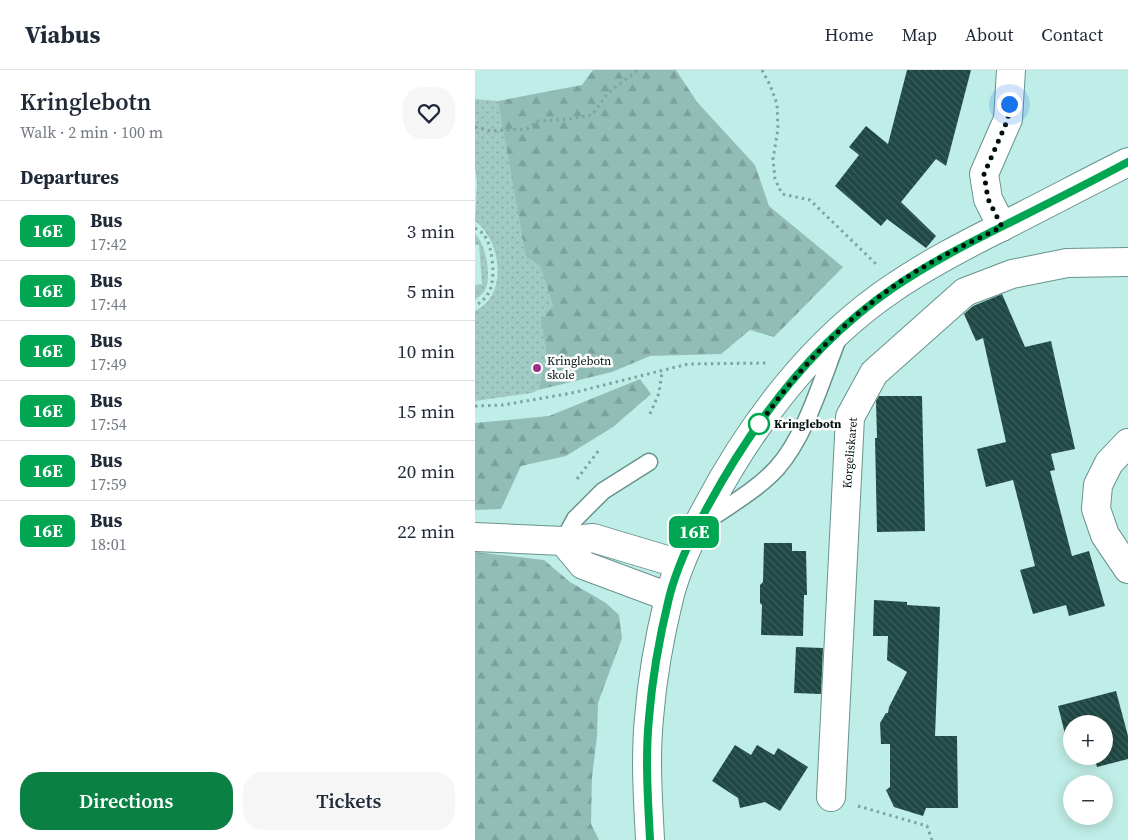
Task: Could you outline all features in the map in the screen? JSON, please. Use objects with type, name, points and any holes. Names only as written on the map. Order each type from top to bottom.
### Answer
[{"type":"street","points":[[1002,227],[988,199],[984,174],[1008,119],[1011,70]]},
{"type":"street","points":[[650,840],[647,775],[649,718],[654,677],[669,597],[696,528],[718,486],[769,410],[806,364],[842,328],[891,289],[933,262],[1128,162]]},
{"type":"street","name":"Korgeliskaret","points":[[831,797],[850,416],[875,373],[965,292],[1012,274],[1067,263],[1128,262]]},
{"type":"street","points":[[1128,443],[1109,463],[1099,485],[1096,509],[1105,535],[1128,569]]},
{"type":"street","points":[[475,537],[563,541],[593,538],[681,564]]},
{"type":"street","points":[[563,541],[583,565],[669,597]]},
{"type":"lane","points":[[696,528],[756,486],[777,468],[793,446],[842,328]]},
{"type":"lane","points":[[563,541],[575,519],[603,491],[649,462]]},
{"type":"path","points":[[475,128],[491,131],[527,129],[538,121],[592,115],[608,93],[638,70]]},
{"type":"path","points":[[762,70],[777,104],[778,129],[773,159],[775,179],[781,194],[810,200],[877,264]]},
{"type":"path","points":[[475,228],[485,236],[488,242],[493,278],[489,293],[475,306]]},
{"type":"path","points":[[475,406],[503,405],[572,393],[688,364],[770,363]]},
{"type":"path","points":[[651,414],[659,393],[662,372]]},
{"type":"path","points":[[831,797],[927,826],[933,840]]},
{"type":"shaded area","points":[[475,99],[498,101],[506,140],[540,266],[553,306],[545,342],[546,358],[538,390],[532,393],[475,401],[475,311],[486,303],[493,293],[497,281],[497,267],[491,241],[475,221],[477,182],[475,168]]},
{"type":"shaded area","points":[[475,234],[485,252],[488,275],[485,290],[475,300],[475,285],[482,284],[479,245],[475,245]]},
{"type":"green space","points":[[593,70],[676,70],[697,102],[755,165],[769,206],[843,267],[774,337],[750,330],[721,354],[650,356],[612,372],[538,390],[546,358],[541,321],[553,306],[540,266],[526,256],[498,101],[582,85]]},
{"type":"green space","points":[[640,379],[651,394],[613,427],[566,456],[521,466],[501,509],[475,510],[475,423],[549,416]]},
{"type":"green space","points":[[475,552],[544,560],[570,582],[606,603],[619,615],[622,638],[598,703],[597,736],[592,777],[591,824],[599,840],[475,840]]},
{"type":"building","points":[[907,70],[971,70],[946,166],[936,159],[901,202],[936,236],[926,248],[887,219],[881,226],[835,186],[859,155],[849,147],[866,126],[888,144]]},
{"type":"building","points":[[1002,294],[1025,347],[1051,341],[1075,449],[1051,454],[1055,470],[1050,471],[1072,556],[1089,551],[1105,606],[1069,616],[1066,605],[1033,614],[1020,570],[1035,566],[1013,480],[986,487],[977,449],[1006,442],[983,338],[976,341],[964,314],[973,306]]},
{"type":"building","points":[[879,396],[922,396],[925,531],[877,532],[875,438],[877,438],[876,401]]},
{"type":"building","points":[[764,543],[792,543],[792,551],[806,551],[807,595],[804,595],[803,636],[761,635],[762,605],[760,603],[760,585],[763,582]]},
{"type":"building","points":[[874,600],[940,607],[935,736],[957,736],[958,808],[926,808],[923,816],[894,807],[886,790],[890,787],[890,744],[881,744],[880,723],[886,713],[888,713],[889,707],[907,672],[887,660],[888,636],[873,636]]},
{"type":"building","points":[[796,647],[823,648],[821,694],[794,693]]},
{"type":"building","points":[[1116,691],[1128,736],[1128,759],[1113,763],[1113,715],[1063,715],[1063,726],[1058,706]]},
{"type":"building","points":[[735,745],[751,755],[757,745],[774,755],[778,748],[808,767],[780,811],[765,802],[740,808],[738,798],[712,781]]},
{"type":"bus line","name":"16E","points":[[650,840],[647,775],[649,718],[654,677],[669,597],[696,528],[718,486],[746,442],[806,364],[842,328],[891,289],[933,262],[1128,162]]},
{"type":"place","name":"Kringlebotn skole","points":[[537,368]]},
{"type":"place","name":"Kringlebotn","points":[[759,424]]},
{"type":"route","points":[[759,424],[758,426],[806,364],[842,328],[891,289],[933,262],[1002,227],[988,199],[984,174],[1008,119],[1009,104]]}]
